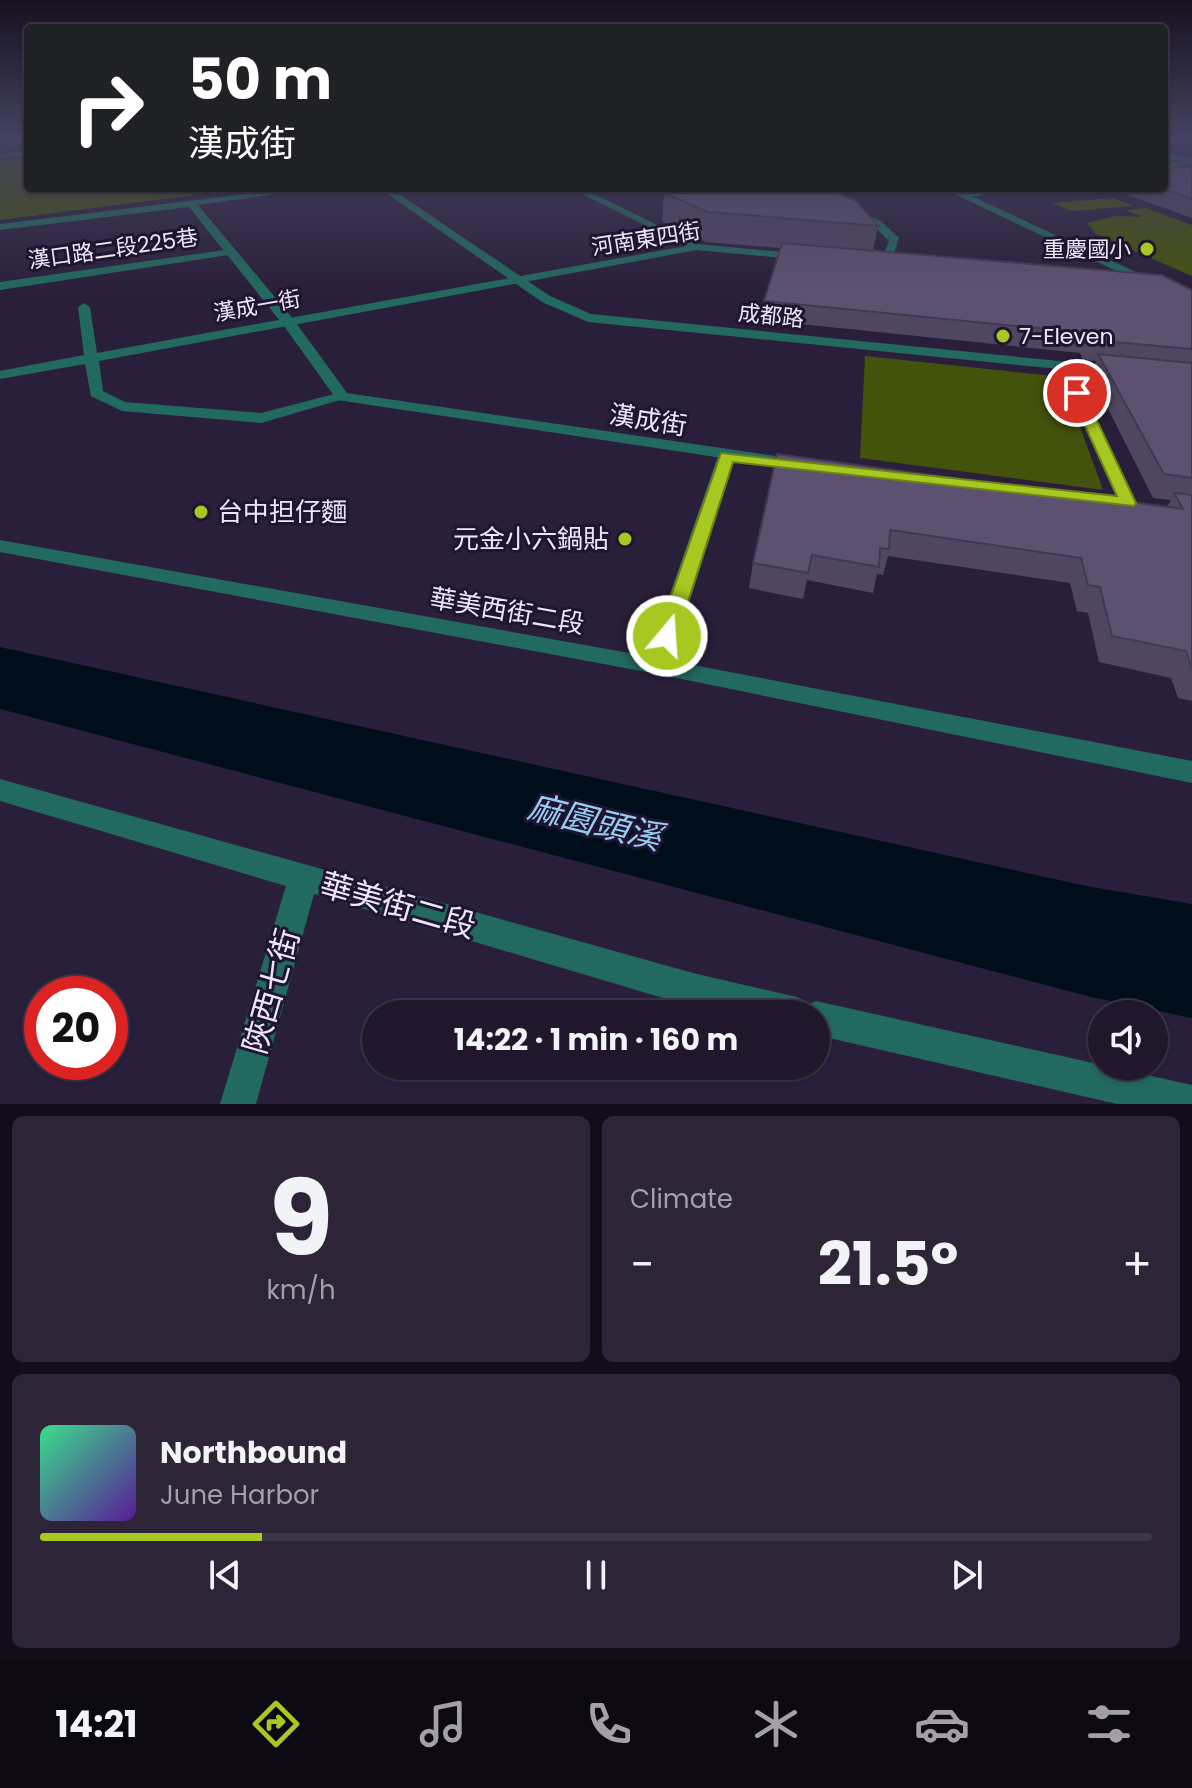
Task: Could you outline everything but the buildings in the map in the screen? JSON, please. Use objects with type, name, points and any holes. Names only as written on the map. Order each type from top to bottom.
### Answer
[{"type":"street","points":[[0,227],[283,192]]},
{"type":"street","name":"成都路","points":[[390,192],[546,299],[588,318],[1135,373]]},
{"type":"street","points":[[583,192],[697,247]]},
{"type":"street","points":[[958,192],[1192,303]]},
{"type":"street","points":[[967,195],[986,192]]},
{"type":"street","points":[[84,307],[96,393],[122,406],[261,418],[342,397],[289,323],[191,203]]},
{"type":"street","points":[[838,208],[877,223],[895,240],[886,264]]},
{"type":"street","name":"河南東四街","points":[[522,282],[697,247],[823,258]]},
{"type":"street","name":"漢口路二段225巷","points":[[0,286],[231,252]]},
{"type":"street","points":[[870,262],[901,265]]},
{"type":"street","points":[[1108,281],[1160,287]]},
{"type":"street","name":"漢成一街","points":[[0,375],[522,282]]},
{"type":"street","points":[[1064,366],[1127,503]]},
{"type":"street","name":"漢成街","points":[[342,397],[727,456],[820,467]]},
{"type":"street","points":[[657,666],[727,456]]},
{"type":"street","name":"華美西街二段","points":[[0,546],[657,666],[1192,772]]},
{"type":"street","name":"華美街二段","points":[[0,790],[736,1000]]},
{"type":"street","name":"陜西七街","points":[[238,1104],[303,878]]},
{"type":"street","points":[[830,1022],[1128,1097],[1192,1103]]},
{"type":"green space","points":[[0,189],[24,189],[24,192],[217,192],[0,220]]},
{"type":"green space","points":[[1113,198],[1134,206],[1072,211],[1052,203]]},
{"type":"green space","points":[[1146,208],[1192,225],[1192,276],[1096,234],[1087,223],[1116,216],[1142,217],[1126,210]]},
{"type":"green space","points":[[865,356],[1062,377],[1103,490],[860,458]]},
{"type":"waterway","name":"麻園頭溪","points":[[0,678],[1091,942],[1192,961]]},
{"type":"place","name":"重慶國小","points":[[1147,249]]},
{"type":"place","name":"7-Eleven","points":[[1003,336]]},
{"type":"place","name":"台中担仔麵","points":[[201,512]]},
{"type":"place","name":"元金小六鍋貼","points":[[625,539]]},
{"type":"route","points":[[667,636],[727,456],[1128,503],[1077,393]]}]
